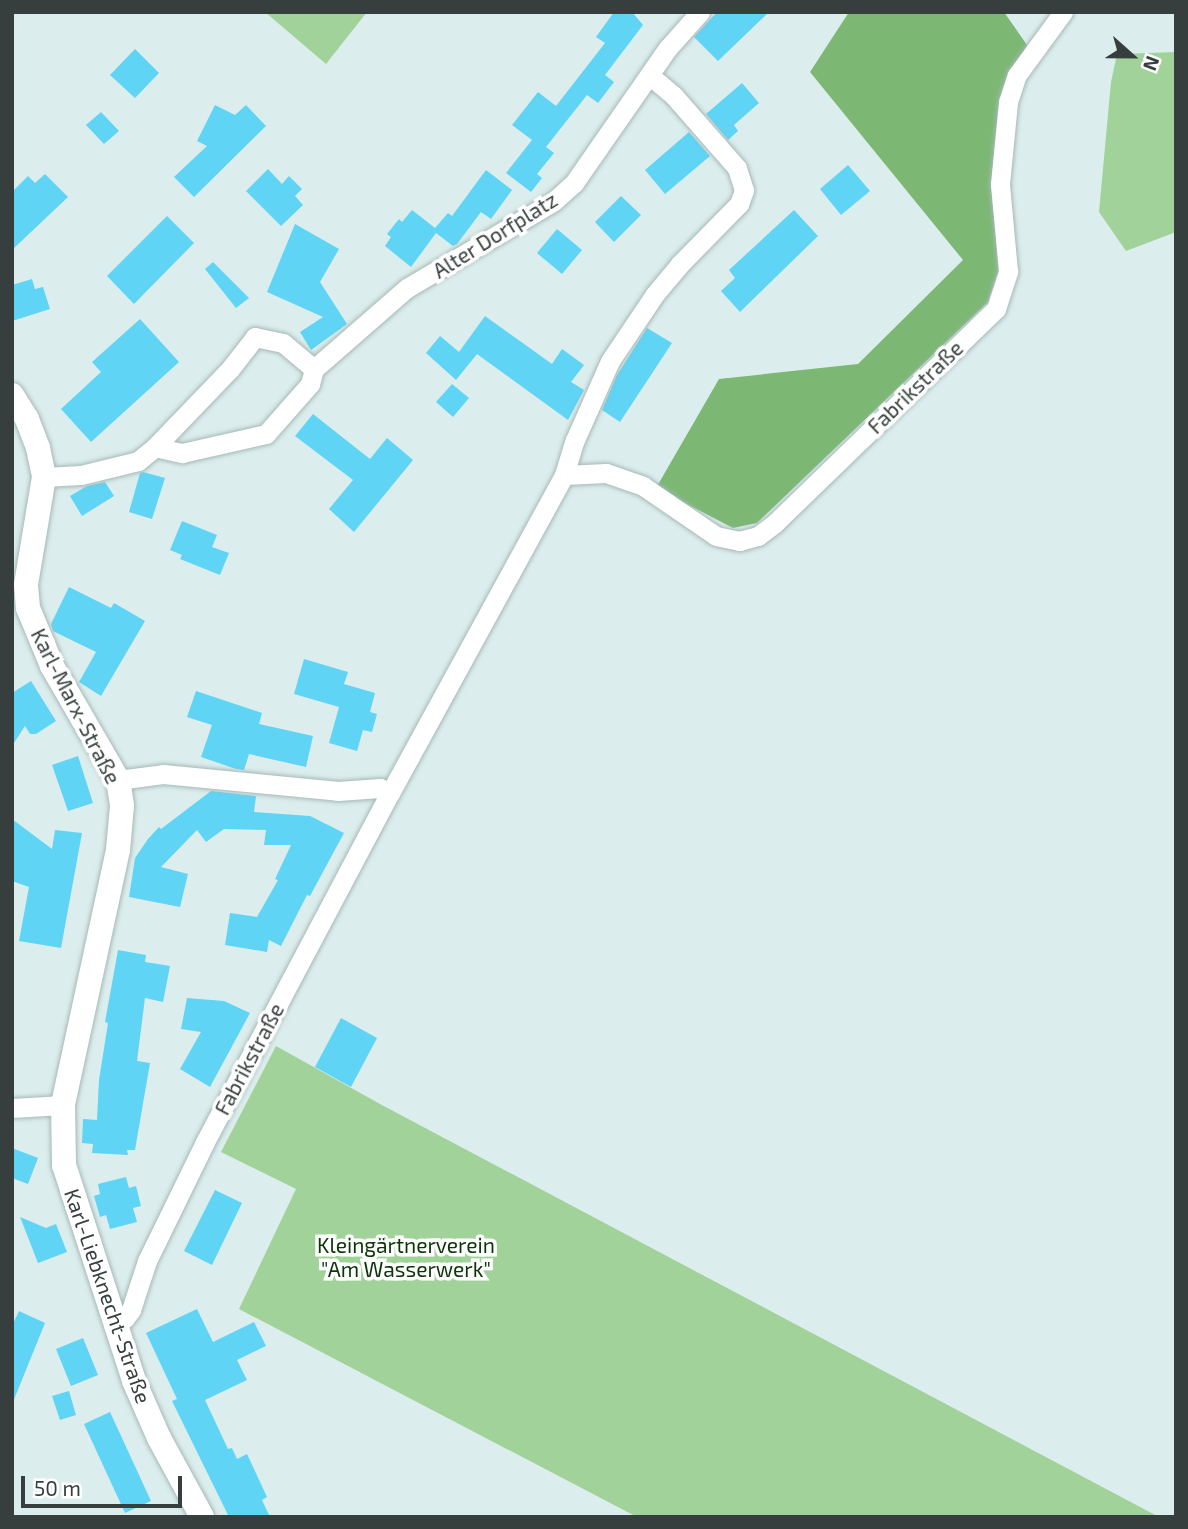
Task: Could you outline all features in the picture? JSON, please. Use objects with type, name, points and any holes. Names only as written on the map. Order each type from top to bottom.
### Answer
[{"type":"street","points":[[650,76],[685,20],[700,12]]},
{"type":"street","name":"Fabrikstraße","points":[[564,475],[606,473],[643,486],[716,536],[739,541],[758,536],[775,523],[996,309],[1008,271],[1000,184],[1008,102],[1017,75],[1063,12]]},
{"type":"street","name":"Fabrikstraße","points":[[113,1325],[131,1310],[147,1261],[205,1142],[390,793],[564,475],[575,440],[610,360],[655,293],[739,204],[744,190],[737,168],[673,95],[650,76]]},
{"type":"street","name":"Alter Dorfplatz","points":[[155,447],[182,453],[266,434],[310,384],[314,369],[407,288],[554,201],[574,183],[650,76]]},
{"type":"street","points":[[44,477],[81,475],[138,461],[155,447],[230,369],[255,337],[284,343],[314,369]]},
{"type":"street","name":"Karl-Marx-Straße","points":[[12,395],[31,429],[44,477],[26,585],[28,608],[51,666],[118,780],[121,806],[118,850],[63,1105]]},
{"type":"street","points":[[118,780],[163,774],[338,791],[380,788],[390,793]]},
{"type":"street","points":[[12,1108],[63,1105]]},
{"type":"street","name":"Karl-Liebknecht-Straße","points":[[63,1105],[64,1165],[113,1325],[159,1438],[202,1517]]},
{"type":"green space","points":[[265,12],[367,12],[326,64]]},
{"type":"green space","points":[[849,12],[1004,12],[1027,45],[1017,75],[1005,234],[998,272],[988,302],[757,523],[733,528],[656,488],[719,379],[858,364],[963,260],[810,72]]},
{"type":"green space","points":[[1176,52],[1176,232],[1126,251],[1099,212],[1111,82],[1117,54]]},
{"type":"green space","name":"Kleingärtnerverein \"Am Wasserwerk\"","points":[[276,1046],[380,1104],[1159,1517],[637,1517],[239,1309],[296,1189],[221,1152]]},
{"type":"building","points":[[614,12],[632,12],[643,25],[605,75],[614,82],[598,103],[587,95],[546,147],[554,153],[537,174],[542,178],[531,192],[506,173],[532,140],[512,125],[538,92],[556,106],[605,43],[596,37]]},
{"type":"building","points":[[717,12],[769,12],[718,61],[694,37]]},
{"type":"building","points":[[135,49],[159,73],[135,98],[110,75]]},
{"type":"building","points":[[742,83],[759,103],[734,125],[738,131],[728,140],[706,114]]},
{"type":"building","points":[[215,105],[235,115],[246,105],[266,126],[194,197],[174,177],[207,146],[197,141]]},
{"type":"building","points":[[101,112],[119,131],[104,144],[86,125]]},
{"type":"building","points":[[689,132],[710,156],[665,194],[645,170]]},
{"type":"building","points":[[848,165],[870,191],[841,215],[820,189]]},
{"type":"building","points":[[268,169],[282,184],[289,176],[302,189],[295,196],[303,205],[281,226],[246,191]]},
{"type":"building","points":[[486,170],[512,190],[491,219],[481,212],[453,246],[436,233],[411,267],[385,246],[391,237],[387,234],[399,219],[402,222],[412,210],[435,228],[448,213],[452,216]]},
{"type":"building","points":[[45,174],[68,197],[12,250],[12,192],[28,176],[35,183]]},
{"type":"building","points":[[621,196],[641,215],[614,242],[595,222]]},
{"type":"building","points":[[794,210],[818,236],[740,312],[721,291],[735,278],[729,270]]},
{"type":"building","points":[[167,216],[194,243],[134,304],[107,276]]},
{"type":"building","points":[[295,224],[339,249],[320,282],[347,324],[311,350],[300,332],[323,317],[267,292]]},
{"type":"building","points":[[557,229],[582,250],[562,274],[537,253]]},
{"type":"building","points":[[213,262],[249,298],[236,308],[205,269]]},
{"type":"building","points":[[32,279],[35,289],[43,287],[50,309],[12,321],[12,285]]},
{"type":"building","points":[[485,316],[552,364],[562,349],[584,365],[571,382],[584,390],[568,420],[477,354],[456,380],[426,353],[440,336],[459,352]]},
{"type":"building","points":[[140,319],[179,362],[91,442],[61,409],[101,372],[92,362]]},
{"type":"building","points":[[647,328],[672,343],[620,422],[602,410],[617,375]]},
{"type":"building","points":[[452,384],[469,398],[453,417],[436,402]]},
{"type":"building","points":[[313,414],[370,459],[387,438],[413,460],[354,532],[329,509],[353,480],[295,436]]},
{"type":"building","points":[[140,473],[165,478],[152,519],[129,512]]},
{"type":"building","points":[[105,482],[114,496],[82,516],[70,496],[87,486]]},
{"type":"building","points":[[182,521],[217,535],[212,547],[229,553],[220,575],[180,559],[182,555],[170,550]]},
{"type":"building","points":[[69,587],[111,608],[114,603],[145,621],[101,696],[79,682],[96,652],[53,631],[51,624]]},
{"type":"building","points":[[304,659],[348,672],[344,684],[375,693],[370,712],[377,714],[372,732],[363,730],[357,751],[329,743],[339,707],[294,694]]},
{"type":"building","points":[[31,681],[56,721],[36,734],[30,734],[25,726],[12,746],[12,693]]},
{"type":"building","points":[[196,691],[262,713],[259,724],[313,736],[306,767],[249,754],[244,770],[201,757],[212,725],[187,717]]},
{"type":"building","points":[[78,756],[93,803],[68,811],[52,765]]},
{"type":"building","points":[[211,791],[256,796],[254,812],[310,816],[344,833],[310,896],[307,895],[281,946],[269,940],[267,952],[225,945],[230,913],[257,917],[278,880],[275,879],[291,845],[264,845],[266,830],[224,829],[206,842],[197,830],[161,867],[188,874],[180,907],[129,897],[135,858],[148,839],[159,827],[161,829]]},
{"type":"building","points":[[12,819],[52,849],[55,830],[82,833],[61,948],[19,941],[29,887],[12,881]]},
{"type":"building","points":[[118,950],[146,955],[145,962],[170,966],[163,1002],[145,998],[137,1061],[150,1063],[135,1150],[127,1150],[128,1155],[92,1153],[93,1144],[82,1143],[83,1119],[97,1120],[99,1080],[108,1023],[105,1022]]},
{"type":"building","points":[[187,998],[224,1001],[250,1013],[210,1087],[180,1069],[201,1032],[181,1029]]},
{"type":"building","points":[[341,1018],[377,1038],[351,1087],[315,1067]]},
{"type":"building","points":[[12,1148],[38,1158],[28,1184],[12,1178]]},
{"type":"building","points":[[126,1177],[129,1188],[136,1186],[141,1206],[133,1208],[137,1222],[110,1229],[106,1215],[100,1217],[94,1196],[100,1194],[98,1184]]},
{"type":"building","points":[[215,1190],[242,1203],[212,1265],[184,1251]]},
{"type":"building","points":[[20,1217],[46,1228],[56,1224],[67,1252],[38,1263]]},
{"type":"building","points":[[197,1309],[213,1342],[254,1322],[266,1346],[237,1360],[247,1380],[205,1400],[228,1449],[232,1448],[237,1459],[247,1454],[267,1497],[262,1500],[270,1517],[229,1517],[172,1401],[177,1399],[146,1333]]},
{"type":"building","points":[[19,1311],[45,1323],[13,1402],[12,1326]]},
{"type":"building","points":[[83,1338],[98,1375],[71,1386],[56,1349]]},
{"type":"building","points":[[69,1391],[76,1415],[60,1420],[52,1396]]},
{"type":"building","points":[[110,1412],[151,1501],[125,1513],[84,1424]]}]
